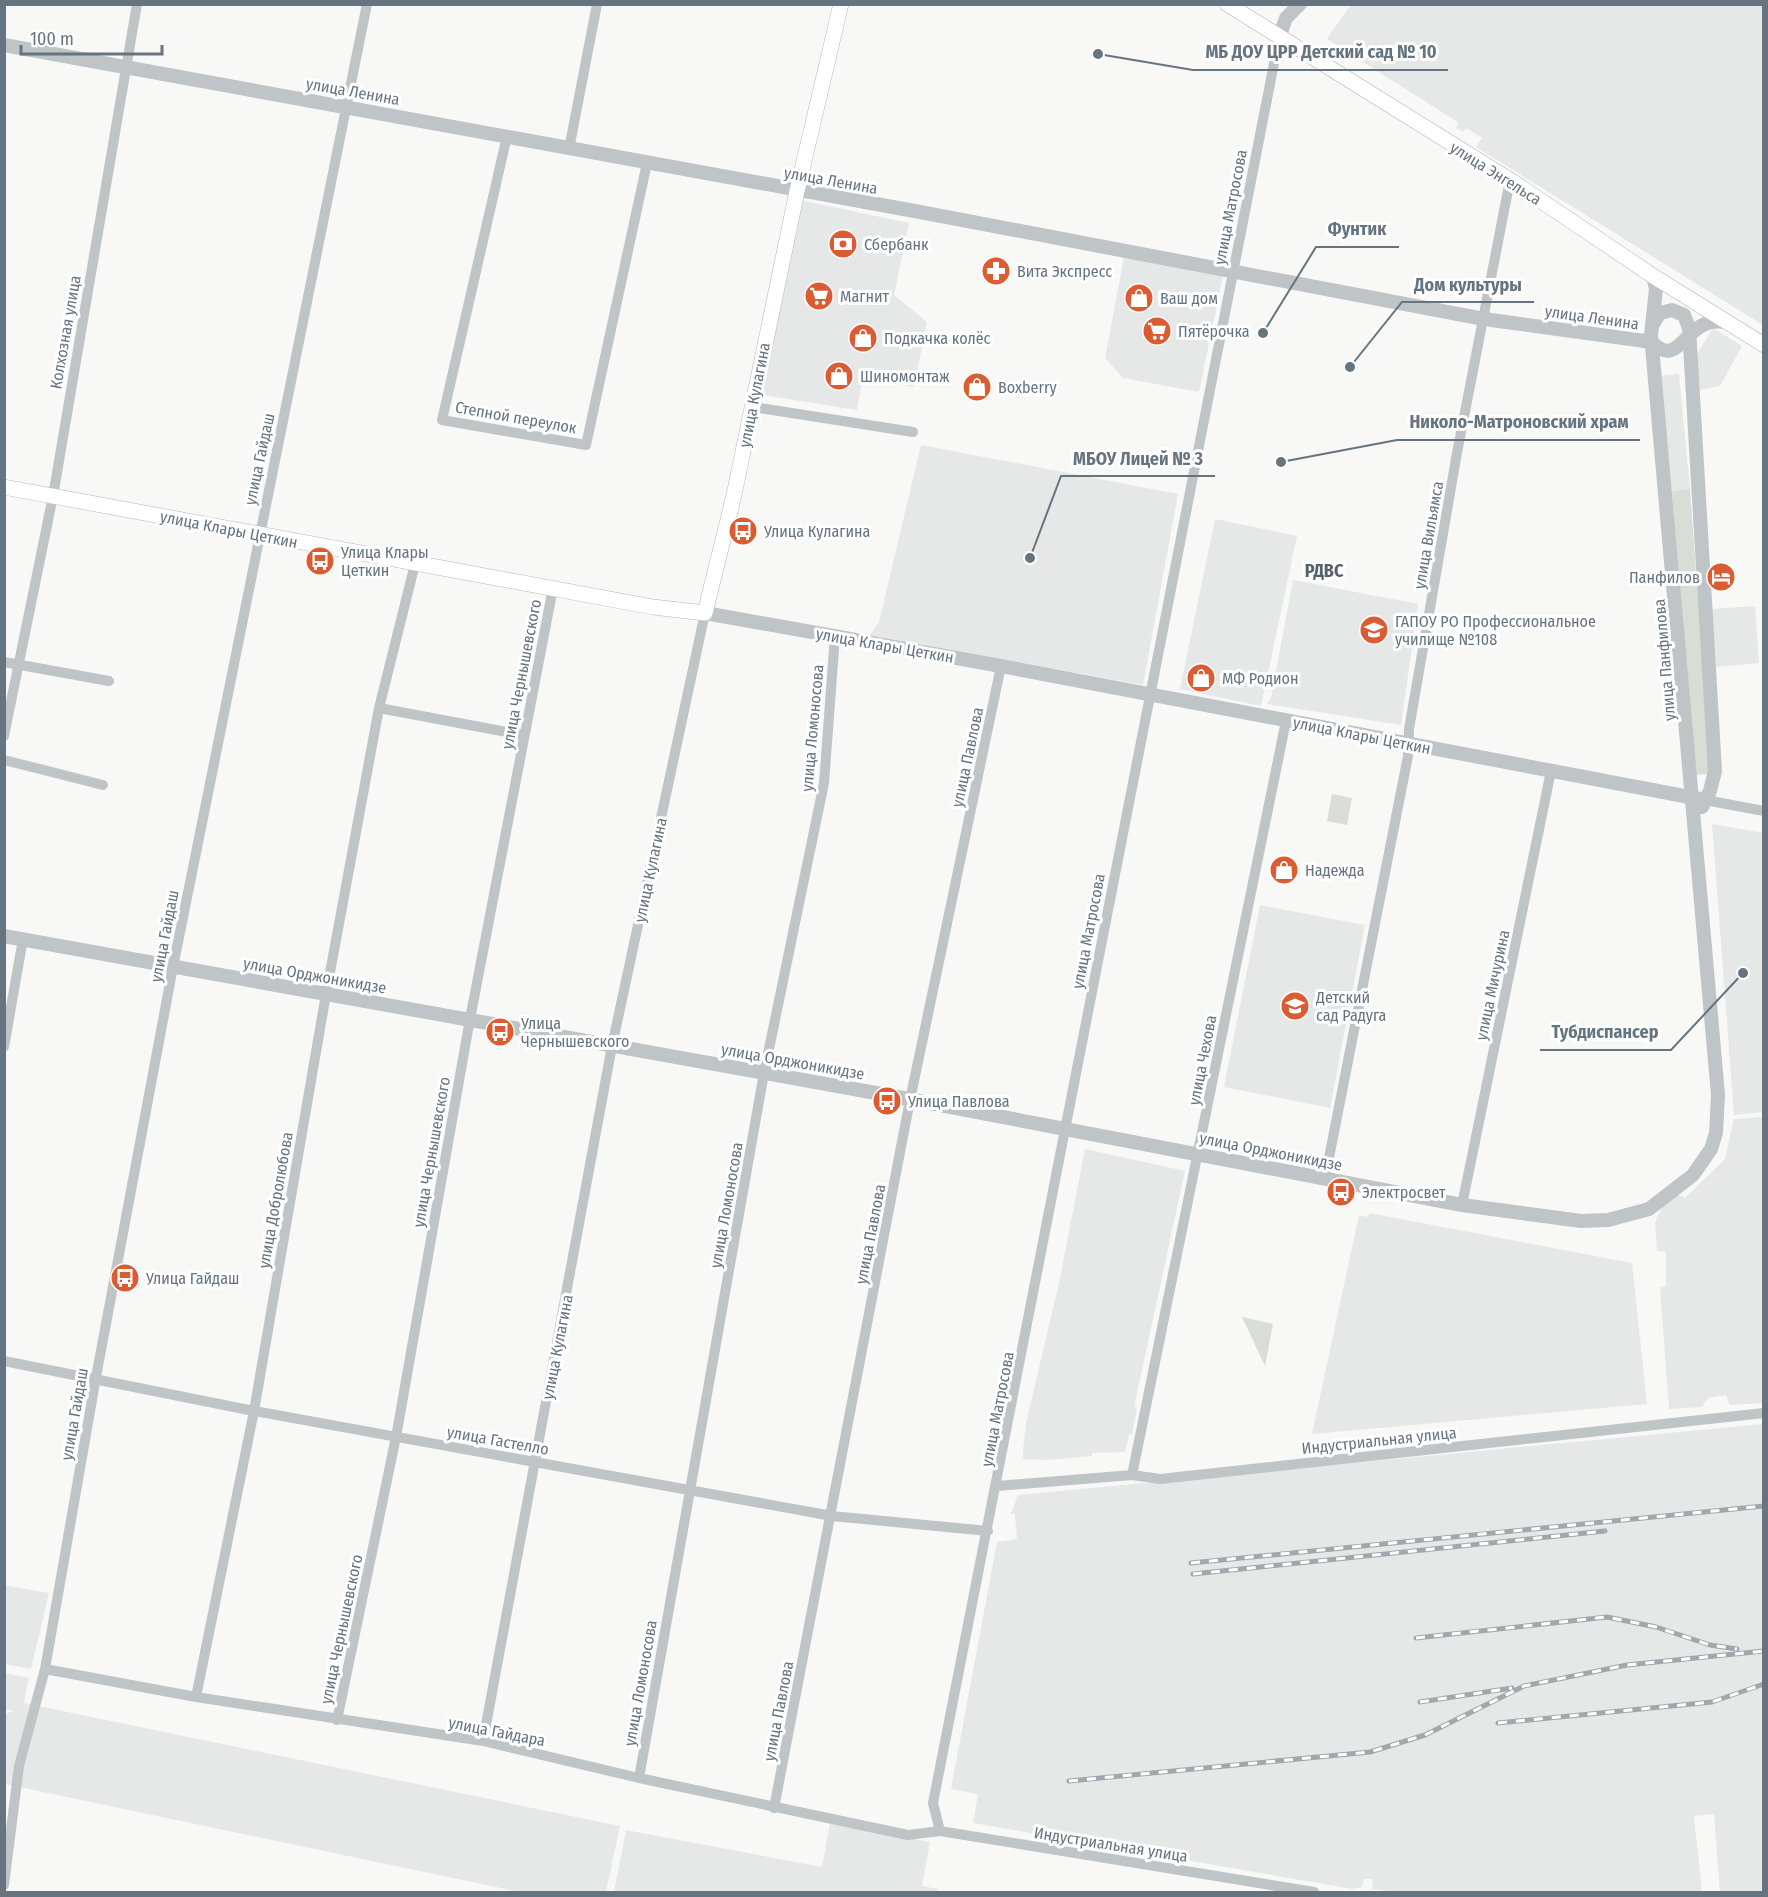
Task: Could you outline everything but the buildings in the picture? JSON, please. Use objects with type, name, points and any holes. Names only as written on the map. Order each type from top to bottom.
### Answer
[{"type":"main road","name":"улица Кулагина","points":[[705,613],[753,407],[797,191],[841,4]]},
{"type":"main road","name":"улица Энгельса","points":[[1227,4],[1510,180],[1653,276],[1764,345]]},
{"type":"main road","name":"улица Клары Цеткин","points":[[4,487],[653,607],[705,613]]},
{"type":"street","name":"Колхозная улица","points":[[4,736],[53,496],[137,4]]},
{"type":"street","name":"улица Гайдаш","points":[[5,1880],[19,1766],[45,1669],[96,1377],[173,967],[258,534],[367,4]]},
{"type":"street","points":[[569,149],[597,4]]},
{"type":"street","points":[[1279,38],[1286,18],[1300,4]]},
{"type":"street","name":"улица Матросова","points":[[940,1831],[933,1803],[997,1486],[1061,1155],[1064,1129],[1279,38]]},
{"type":"street","name":"улица Ленина","points":[[4,45],[507,136],[1484,319],[1652,342]]},
{"type":"street","name":"Степной переулок","points":[[507,136],[442,420],[586,445],[647,163]]},
{"type":"street","name":"улица Вильямса","points":[[1325,1178],[1408,745],[1408,729],[1455,464],[1510,180]]},
{"type":"street","name":"улица Панфилова","points":[[1653,276],[1656,289],[1652,342],[1699,799],[1696,826],[1718,1095],[1716,1133]]},
{"type":"street","name":"улица Панфилова","points":[[1687,297],[1690,313],[1689,332],[1715,771],[1699,799]]},
{"type":"street","points":[[1652,326],[1660,313],[1672,310],[1684,315],[1689,332]]},
{"type":"street","points":[[1652,342],[1660,348],[1673,350],[1679,348],[1689,332],[1705,322],[1728,322]]},
{"type":"street","points":[[753,407],[913,432]]},
{"type":"street","name":"улица Добролюбова","points":[[196,1697],[254,1411],[326,994],[379,708],[415,564]]},
{"type":"street","name":"улица Чернышевского","points":[[337,1720],[396,1437],[470,1019],[553,588]]},
{"type":"street","name":"улица Клары Цеткин","points":[[705,613],[1001,666],[1764,811]]},
{"type":"street","name":"улица Кулагина","points":[[483,1741],[612,1046],[705,613]]},
{"type":"street","name":"улица Ломоносова","points":[[639,1778],[764,1073],[824,783],[835,636]]},
{"type":"street","points":[[4,662],[109,681]]},
{"type":"street","name":"улица Павлова","points":[[774,1808],[832,1516],[910,1100],[1001,666]]},
{"type":"street","points":[[379,708],[523,735]]},
{"type":"street","name":"улица Чехова","points":[[1132,1475],[1286,721]]},
{"type":"street","points":[[4,760],[103,785]]},
{"type":"street","name":"улица Мичурина","points":[[1462,1205],[1551,771]]},
{"type":"street","name":"улица Орджоникидзе","points":[[4,936],[764,1073],[1462,1205],[1581,1221],[1628,1216],[1658,1203],[1693,1175],[1703,1163],[1716,1133]]},
{"type":"street","points":[[4,1047],[23,939]]},
{"type":"street","name":"улица Гастелло","points":[[4,1361],[96,1377],[254,1411],[832,1516],[988,1531]]},
{"type":"street","name":"Индустриальная улица","points":[[997,1486],[1132,1475],[1160,1479],[1764,1413]]},
{"type":"street","name":"улица Гайдара","points":[[45,1669],[196,1697],[483,1741],[774,1808],[908,1835],[940,1831]]},
{"type":"street","name":"Индустриальная улица","points":[[940,1831],[1314,1893]]},
{"type":"shaded area","points":[[1355,4],[1763,5],[1763,325],[1476,147],[1482,138],[1466,128],[1463,132],[1456,128],[1459,123],[1327,39],[1349,7]]},
{"type":"shaded area","points":[[800,200],[909,223],[894,295],[927,322],[914,387],[863,376],[857,410],[763,395]]},
{"type":"shaded area","points":[[1124,257],[1223,276],[1199,392],[1123,378],[1105,358]]},
{"type":"shaded area","points":[[1713,328],[1742,346],[1720,386],[1695,391],[1693,361]]},
{"type":"shaded area","points":[[1679,374],[1690,489],[1672,491],[1659,376]]},
{"type":"shaded area","points":[[921,445],[1178,494],[1143,685],[870,635],[879,622]]},
{"type":"shaded area","points":[[1690,489],[1711,774],[1694,775],[1672,491]]},
{"type":"shaded area","points":[[1215,519],[1297,536],[1261,706],[1180,689]]},
{"type":"shaded area","points":[[1293,580],[1418,604],[1401,725],[1267,704],[1271,698]]},
{"type":"shaded area","points":[[1755,606],[1759,663],[1716,667],[1712,609]]},
{"type":"shaded area","points":[[1332,794],[1352,798],[1347,825],[1327,821]]},
{"type":"shaded area","points":[[1712,824],[1763,833],[1763,1112],[1734,1115]]},
{"type":"shaded area","name":"Детский сад Радуга","points":[[1260,905],[1365,925],[1330,1108],[1224,1087]]},
{"type":"shaded area","points":[[1763,1117],[1763,1403],[1730,1405],[1726,1395],[1708,1398],[1702,1407],[1669,1409],[1660,1288],[1666,1286],[1666,1252],[1657,1251],[1655,1222],[1663,1205],[1677,1195],[1685,1198],[1725,1159],[1734,1119]]},
{"type":"shaded area","points":[[1085,1149],[1185,1171],[1134,1407],[1137,1408],[1132,1434],[1129,1434],[1125,1452],[1092,1453],[1092,1456],[1049,1460],[1022,1459],[1026,1423],[1059,1283]]},
{"type":"shaded area","points":[[1369,1213],[1632,1263],[1647,1404],[1312,1434],[1359,1215],[1368,1217]]},
{"type":"shaded area","points":[[1242,1317],[1273,1324],[1265,1366]]},
{"type":"shaded area","points":[[1763,1424],[1763,1892],[1720,1892],[1714,1814],[1694,1816],[1702,1892],[1394,1892],[1372,1889],[1373,1879],[1364,1879],[1362,1887],[1352,1889],[973,1823],[978,1794],[951,1789],[997,1542],[1017,1539],[1015,1514],[1011,1514],[1018,1495]]},
{"type":"shaded area","points":[[4,1585],[49,1593],[31,1669],[5,1664]]},
{"type":"shaded area","points":[[5,1673],[29,1678],[24,1703],[620,1826],[606,1892],[519,1892],[5,1784],[5,1714],[14,1711],[5,1709]]},
{"type":"shaded area","points":[[830,1823],[930,1842],[922,1886],[938,1889],[937,1892],[614,1892],[626,1830],[822,1867]]},
{"type":"railway","points":[[1191,1563],[1764,1506]]},
{"type":"railway","points":[[1193,1574],[1605,1531]]},
{"type":"railway","points":[[1416,1638],[1607,1617],[1656,1627],[1710,1645],[1737,1649]]},
{"type":"railway","points":[[1069,1781],[1370,1752],[1425,1735],[1524,1686],[1627,1665],[1764,1651]]},
{"type":"railway","points":[[1498,1723],[1712,1702],[1764,1684]]},
{"type":"railway","points":[[1420,1702],[1512,1688]]},
{"type":"place","name":"МБ ДОУ ЦРР Детский сад № 10","points":[[1098,54]]},
{"type":"place","name":"Сбербанк","points":[[843,244]]},
{"type":"place","name":"Вита Экспресс","points":[[996,271]]},
{"type":"place","name":"Магнит","points":[[819,296]]},
{"type":"place","name":"Ваш дом","points":[[1139,298]]},
{"type":"place","name":"Пятёрочка","points":[[1157,331]]},
{"type":"place","name":"Фунтик","points":[[1263,333]]},
{"type":"place","name":"Подкачка колёс","points":[[863,338]]},
{"type":"place","name":"Дом культуры","points":[[1350,367]]},
{"type":"place","name":"Шиномонтаж","points":[[839,376]]},
{"type":"place","name":"Boxberry","points":[[977,387]]},
{"type":"place","name":"Николо-Матроновский храм","points":[[1281,462]]},
{"type":"place","name":"Улица Кулагина","points":[[743,531]]},
{"type":"place","name":"МБОУ Лицей № 3","points":[[1030,558]]},
{"type":"place","name":"Улица Клары Цеткин","points":[[320,561]]},
{"type":"place","name":"Панфилов","points":[[1721,577]]},
{"type":"place","name":"ГАПОУ РО Профессиональное училище №108","points":[[1374,630]]},
{"type":"place","name":"МФ Родион","points":[[1201,678]]},
{"type":"place","name":"Надежда","points":[[1284,870]]},
{"type":"place","name":"Тубдиспансер","points":[[1743,973]]},
{"type":"place","name":"Детский сад Радуга","points":[[1295,1006]]},
{"type":"place","name":"Улица Чернышевского","points":[[500,1032]]},
{"type":"place","name":"Улица Павлова","points":[[887,1101]]},
{"type":"place","name":"Электросвет","points":[[1341,1192]]},
{"type":"place","name":"Улица Гайдаш","points":[[125,1278]]},
{"type":"district","name":"РДВС","points":[[1324,571]]}]
